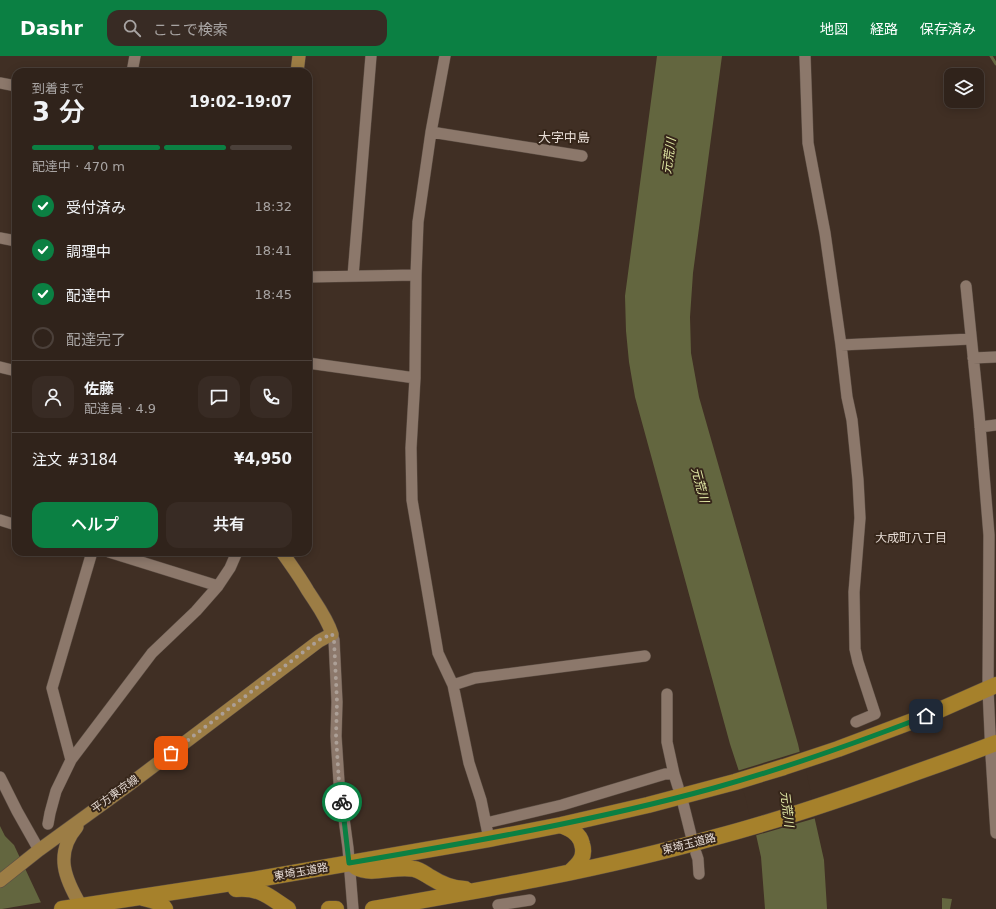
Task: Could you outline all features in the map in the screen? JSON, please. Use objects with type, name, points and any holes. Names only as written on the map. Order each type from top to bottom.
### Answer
[{"type":"highway","name":"東埼玉道路","points":[[70,908],[258,879],[489,839],[561,825],[648,805],[784,767],[838,749],[926,716],[992,687]]},
{"type":"highway","name":"東埼玉道路","points":[[373,909],[609,864],[716,838],[853,795],[993,744]]},
{"type":"highway","points":[[561,825],[572,830],[577,835],[581,840],[584,850],[582,859],[570,872]]},
{"type":"highway","points":[[349,863],[367,871],[402,867],[415,869],[449,887],[459,889],[488,888]]},
{"type":"highway","points":[[197,888],[220,890],[243,888],[254,889],[264,893],[288,909]]},
{"type":"highway","points":[[141,897],[155,901],[162,905],[165,909]]},
{"type":"highway","points":[[329,909],[336,909]]},
{"type":"main road","points":[[298,68],[299,56]]},
{"type":"main road","points":[[285,556],[317,604],[332,634]]},
{"type":"main road","name":"平方東京線","points":[[0,881],[242,700],[319,640],[332,634]]},
{"type":"main road","points":[[70,908],[73,893],[64,870],[64,852],[67,841],[86,816]]},
{"type":"street","points":[[133,68],[135,56]]},
{"type":"street","points":[[354,276],[371,56]]},
{"type":"street","points":[[445,56],[431,132],[418,222],[414,378],[410,448],[412,500],[438,653],[453,685],[469,763],[481,800],[489,839]]},
{"type":"street","points":[[805,56],[808,143],[825,233],[852,420],[858,480],[860,518],[854,592],[855,649],[875,714],[856,722]]},
{"type":"street","points":[[0,83],[12,85]]},
{"type":"street","points":[[431,132],[582,156]]},
{"type":"street","points":[[0,238],[12,240]]},
{"type":"street","points":[[312,277],[416,275]]},
{"type":"street","points":[[966,286],[980,427],[992,582],[989,624],[996,833]]},
{"type":"street","points":[[841,345],[971,339]]},
{"type":"street","points":[[973,358],[996,357]]},
{"type":"street","points":[[312,364],[414,378]]},
{"type":"street","points":[[0,367],[12,370]]},
{"type":"street","points":[[980,427],[996,425]]},
{"type":"street","points":[[0,520],[12,524]]},
{"type":"street","points":[[71,760],[52,688],[91,556]]},
{"type":"street","points":[[122,556],[218,586]]},
{"type":"street","points":[[48,824],[56,791],[71,760],[152,653],[196,611],[218,586],[230,568],[235,556]]},
{"type":"street","points":[[332,634],[334,640],[336,675],[336,736],[339,782],[353,909]]},
{"type":"street","points":[[453,685],[474,678],[645,656]]},
{"type":"street","points":[[667,694],[667,742],[678,787]]},
{"type":"street","points":[[486,823],[562,805],[665,774],[674,774]]},
{"type":"street","points":[[0,777],[36,853]]},
{"type":"street","points":[[683,803],[692,839]]},
{"type":"street","points":[[696,854],[698,859],[699,874]]},
{"type":"street","points":[[488,888],[498,907],[530,900]]},
{"type":"water","name":"元荒川","points":[[657,56],[722,56],[693,273],[690,317],[691,353],[699,397],[798,744],[824,860],[827,909],[765,909],[761,857],[748,799],[730,744],[635,397],[629,362],[625,296]]},
{"type":"water","points":[[0,826],[5,836],[14,845],[44,909],[0,909]]},
{"type":"water","points":[[942,898],[952,899],[950,909],[942,909]]},
{"type":"pier","points":[[802,751],[816,818],[754,836],[746,800],[737,771]]},
{"type":"pier","points":[[43,902],[46,909],[2,909]]},
{"type":"waterway","points":[[991,56],[996,64]]},
{"type":"way so far","points":[[171,753],[253,692],[319,640],[332,634],[334,640],[336,675],[336,736],[342,802]]},
{"type":"district","name":"大字中島","points":[[564,137]]},
{"type":"district","name":"大成町八丁目","points":[[911,538]]},
{"type":"route","points":[[342,802],[349,863],[489,839],[561,825],[648,805],[784,767],[838,749],[926,716]]}]
